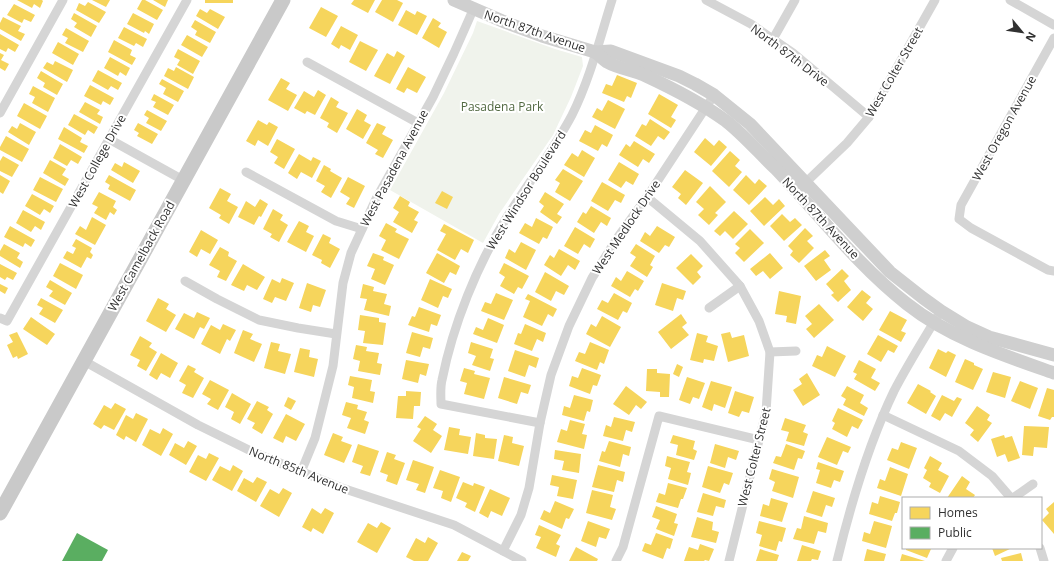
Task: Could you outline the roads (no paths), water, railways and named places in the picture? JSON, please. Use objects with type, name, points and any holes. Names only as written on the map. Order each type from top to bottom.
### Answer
[{"type":"main road","name":"West Camelback Road","points":[[1,511],[283,0]]},
{"type":"street","points":[[0,113],[63,0]]},
{"type":"street","name":"West College Drive","points":[[3,319],[109,139],[187,0]]},
{"type":"street","name":"North 87th Avenue","points":[[454,0],[473,10],[542,36],[595,52],[611,51],[650,65],[679,76],[714,95],[750,124],[890,272],[937,316],[952,333],[987,349],[1054,373]]},
{"type":"street","name":"West Windsor Boulevard","points":[[540,423],[441,404],[441,382],[453,338],[471,288],[491,244],[560,136],[572,114],[583,90],[612,0]]},
{"type":"street","name":"North 87th Drive","points":[[706,0],[751,24],[793,53],[869,117]]},
{"type":"street","points":[[773,39],[795,0]]},
{"type":"street","name":"West Colter Street","points":[[796,192],[847,143],[869,117],[935,0]]},
{"type":"street","points":[[1010,0],[1054,25]]},
{"type":"street","name":"West Pasadena Avenue","points":[[300,472],[315,438],[333,366],[343,283],[351,254],[376,199],[433,97],[473,10]]},
{"type":"street","name":"West Oregon Avenue","points":[[1054,38],[961,205],[959,219],[971,228],[1048,270],[1054,271]]},
{"type":"street","name":"North 87th Avenue","points":[[595,52],[607,62],[641,74],[674,89],[726,121],[759,151],[869,270],[907,304],[967,327],[988,337],[1054,355]]},
{"type":"street","points":[[307,62],[418,123]]},
{"type":"street","name":"West Medlock Drive","points":[[503,551],[522,516],[529,488],[540,423],[551,374],[569,326],[596,272],[714,95]]},
{"type":"street","points":[[109,139],[183,180]]},
{"type":"street","points":[[246,172],[336,221],[362,229]]},
{"type":"street","points":[[647,197],[700,241],[740,286],[759,321],[770,352],[796,351]]},
{"type":"street","points":[[185,281],[216,299],[259,320],[336,334]]},
{"type":"street","points":[[709,308],[740,286]]},
{"type":"street","points":[[837,561],[847,519],[863,466],[883,416],[904,372],[937,316]]},
{"type":"street","name":"West Colter Street","points":[[729,561],[766,412],[770,352]]},
{"type":"street","name":"North 85th Avenue","points":[[84,361],[198,425],[255,453],[342,488],[454,525],[522,561]]},
{"type":"street","points":[[616,561],[623,547],[659,416],[759,440]]},
{"type":"street","points":[[883,416],[959,451],[992,476],[1011,497]]},
{"type":"street","points":[[1014,497],[1033,484]]},
{"type":"street","points":[[946,561],[952,549]]},
{"type":"street","points":[[1040,549],[1044,561]]},
{"type":"park label","name":"Pasadena Park","points":[[502,106]]}]
